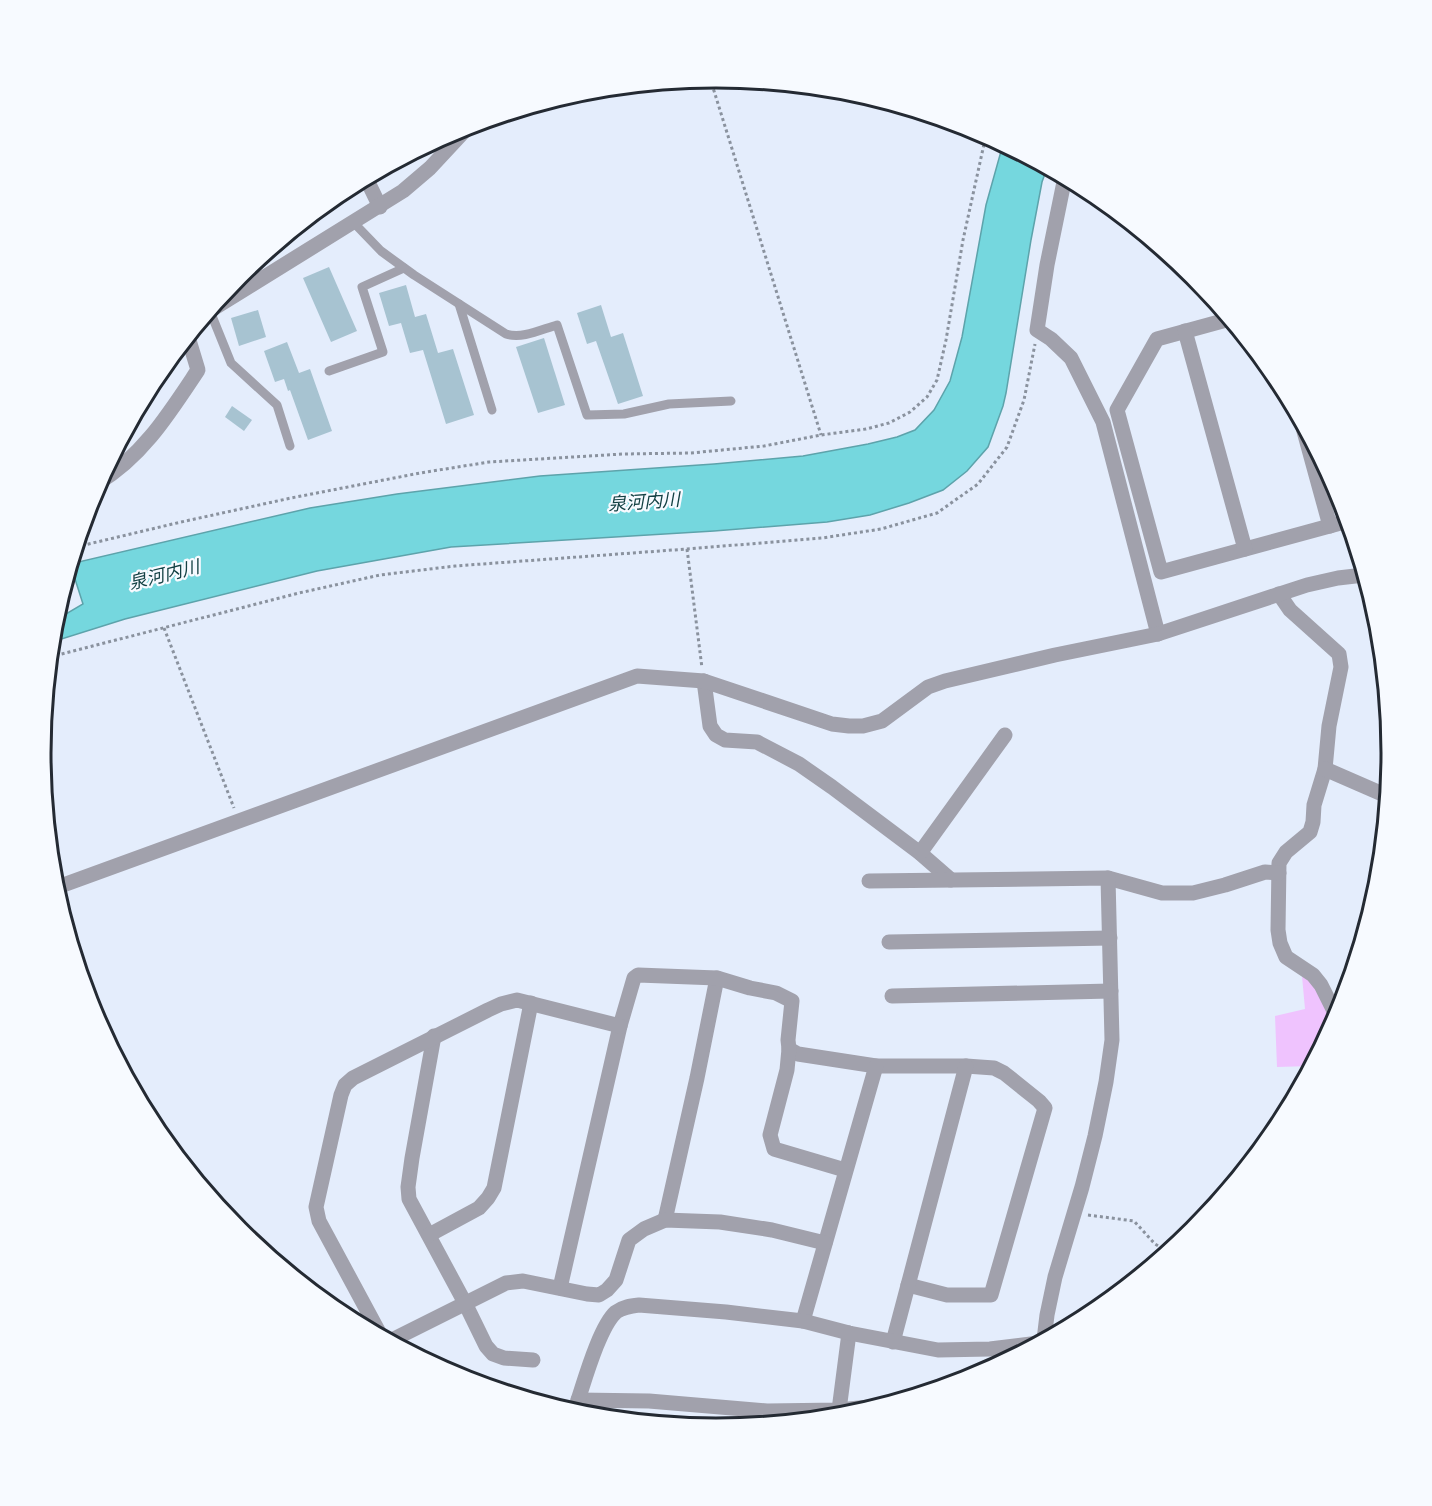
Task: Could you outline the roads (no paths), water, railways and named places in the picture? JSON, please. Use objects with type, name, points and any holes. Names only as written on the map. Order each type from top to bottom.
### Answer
[{"type":"street","points":[[234,296],[403,191],[430,168],[453,143]]},
{"type":"street","points":[[370,186],[380,207]]},
{"type":"street","points":[[1063,186],[1037,330],[1052,339],[1071,358],[1103,422],[1158,634]]},
{"type":"street","points":[[1221,321],[1156,339],[1117,410],[1161,572],[1340,523]]},
{"type":"street","points":[[1185,331],[1245,549]]},
{"type":"street","points":[[115,469],[140,450],[166,419],[198,370],[191,345]]},
{"type":"street","points":[[1311,458],[1330,525]]},
{"type":"street","points":[[64,885],[637,676],[704,681],[832,724],[863,726],[882,721],[928,687],[945,681],[1158,634],[1307,585],[1357,576]]},
{"type":"street","points":[[1279,594],[1290,610],[1339,654],[1341,667],[1329,726],[1325,769],[1314,805],[1310,832],[1286,852],[1279,863],[1278,930],[1280,943],[1286,957],[1312,975],[1321,985],[1331,1005]]},
{"type":"street","points":[[704,681],[710,726],[716,735],[725,740],[757,742],[799,764],[920,853],[951,880]]},
{"type":"street","points":[[920,853],[1005,735]]},
{"type":"street","points":[[1325,769],[1380,793]]},
{"type":"street","points":[[869,881],[1108,878],[1162,893],[1193,892],[1225,885],[1265,872],[1279,873]]},
{"type":"street","points":[[1045,1331],[1055,1277],[1095,1136],[1112,1040],[1108,878]]},
{"type":"street","points":[[889,942],[1110,938]]},
{"type":"street","points":[[560,1288],[620,1026],[634,978],[638,975],[717,978],[776,993],[792,1001],[787,1070],[770,1135],[774,1149],[845,1170]]},
{"type":"street","points":[[665,1220],[717,978]]},
{"type":"street","points":[[892,996],[1111,991]]},
{"type":"street","points":[[374,1323],[319,1221],[316,1208],[345,1085],[353,1078],[435,1036],[501,1004],[517,1000],[620,1026]]},
{"type":"street","points":[[429,1235],[478,1208],[494,1188],[531,1003]]},
{"type":"street","points":[[435,1036],[408,1187],[408,1199],[486,1346],[494,1354],[504,1358],[533,1360]]},
{"type":"street","points":[[789,1049],[798,1054],[876,1066],[994,1068],[1004,1073],[1045,1108],[991,1295],[947,1295],[908,1285]]},
{"type":"street","points":[[804,1321],[876,1066]]},
{"type":"street","points":[[893,1342],[966,1066]]},
{"type":"street","points":[[398,1337],[506,1283],[523,1281],[599,1295],[616,1280],[629,1240],[644,1229],[665,1220],[720,1222],[772,1230],[825,1244]]},
{"type":"street","points":[[578,1403],[607,1322],[616,1312],[627,1306],[726,1312],[804,1321],[849,1333],[938,1350],[990,1349],[1017,1345]]},
{"type":"street","points":[[840,1406],[849,1333]]},
{"type":"street","points":[[591,1406],[649,1401],[763,1417]]},
{"type":"lane","points":[[354,223],[381,250],[404,268],[506,334],[521,336],[557,325],[587,415],[624,414],[669,404],[731,401]]},
{"type":"lane","points":[[329,370],[383,352],[362,287],[404,268]]},
{"type":"lane","points":[[459,304],[492,410]]},
{"type":"lane","points":[[212,319],[231,363],[277,405],[290,446]]},
{"type":"water","name":"泉河内川","points":[[1001,153],[1044,175],[1003,406],[988,447],[967,471],[943,490],[870,515],[827,522],[451,547],[317,571],[125,619],[61,639],[66,614],[83,604],[75,579],[80,562],[310,508],[397,494],[540,476],[803,456],[868,444],[915,430],[934,410],[950,381],[962,337],[986,205]]}]
